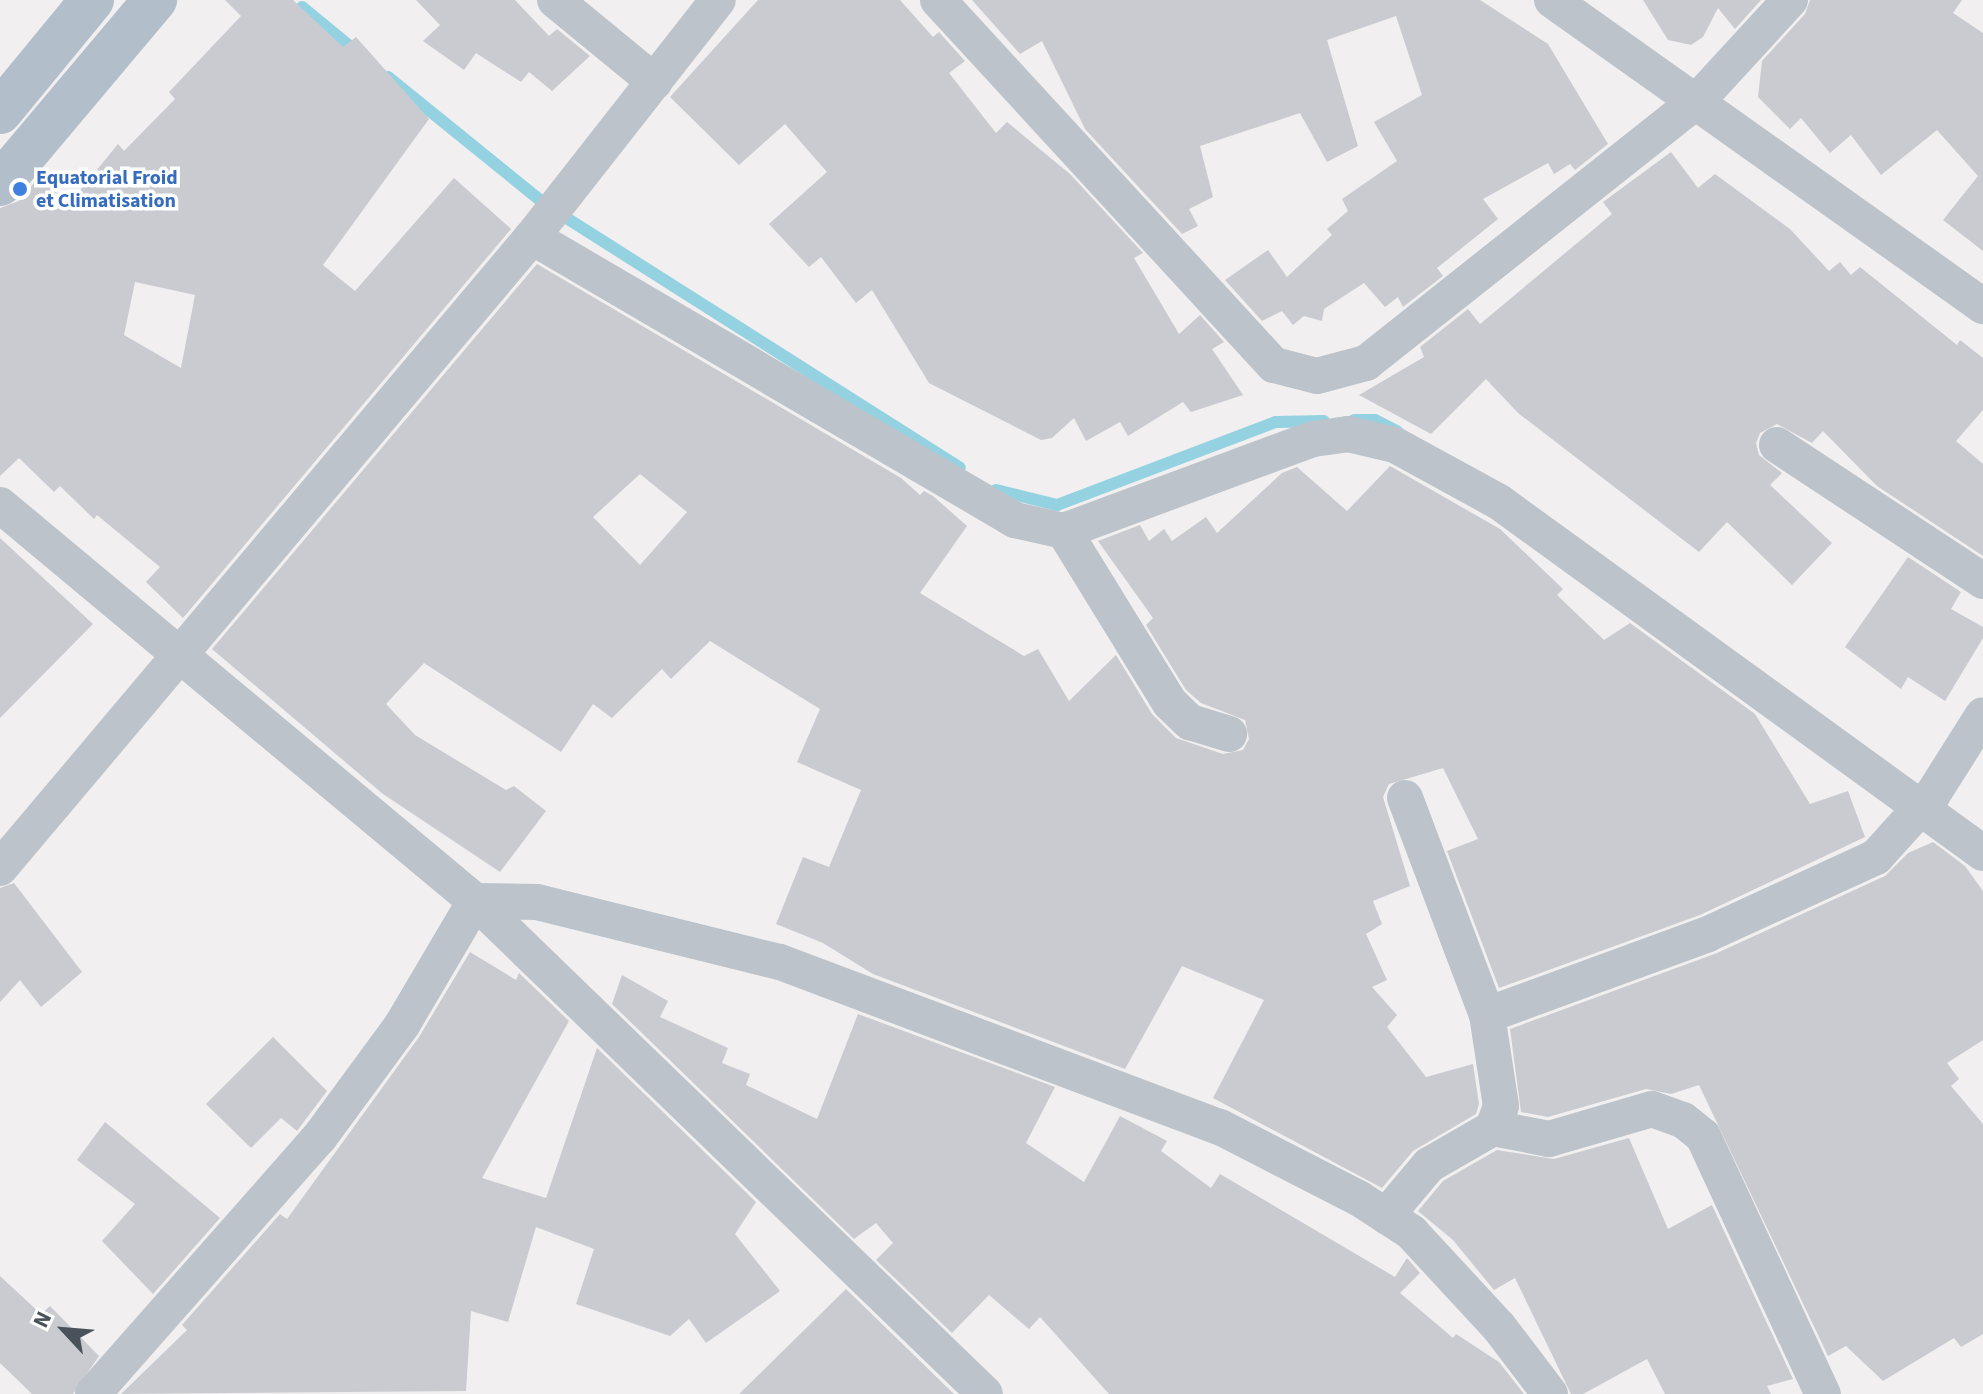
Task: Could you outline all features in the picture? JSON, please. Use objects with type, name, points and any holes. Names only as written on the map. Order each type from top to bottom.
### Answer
[{"type":"main road","points":[[0,112],[92,0]]},
{"type":"main road","points":[[0,184],[155,0]]},
{"type":"street","points":[[555,0],[655,82]]},
{"type":"street","points":[[0,868],[175,656],[532,237],[718,0]]},
{"type":"street","points":[[938,0],[1274,365],[1317,376],[1366,363],[1698,100],[1790,0]]},
{"type":"street","points":[[1552,0],[1698,100],[1983,306]]},
{"type":"street","points":[[532,237],[1015,520],[1064,531],[1313,439],[1348,434],[1395,445],[1499,502],[1983,853]]},
{"type":"street","points":[[1777,445],[1983,581]]},
{"type":"street","points":[[0,505],[175,656],[475,901],[985,1394]]},
{"type":"street","points":[[1064,531],[1170,703],[1190,722],[1229,734]]},
{"type":"street","points":[[1487,1015],[1804,892],[1876,857],[1921,809],[1983,715]]},
{"type":"street","points":[[1386,1216],[1429,1165],[1493,1128],[1501,1106],[1487,1015],[1405,798]]},
{"type":"street","points":[[475,901],[537,902],[780,962],[1220,1127],[1411,1232],[1499,1327],[1550,1394]]},
{"type":"street","points":[[93,1394],[319,1138],[402,1025],[475,901]]},
{"type":"street","points":[[1493,1128],[1549,1139],[1652,1109],[1683,1120],[1703,1136],[1742,1207],[1755,1253],[1823,1394]]},
{"type":"building","points":[[225,0],[293,0],[343,47],[356,37],[429,119],[323,265],[355,291],[454,178],[511,229],[183,618],[146,582],[160,567],[97,515],[94,519],[60,486],[54,492],[19,458],[0,476],[0,208],[19,201],[39,177],[69,204],[118,144],[124,151],[175,99],[169,92],[241,16]],"holes":[[[135,282],[195,295],[181,368],[124,335]]]},
{"type":"building","points":[[416,0],[515,0],[549,36],[557,29],[590,56],[552,91],[529,72],[521,82],[476,53],[464,70],[423,41],[440,25]]},
{"type":"building","points":[[758,0],[900,0],[933,37],[939,32],[965,61],[949,73],[996,133],[1007,122],[1070,174],[1143,253],[1134,258],[1179,334],[1200,315],[1224,342],[1212,349],[1243,395],[1191,412],[1183,402],[1128,436],[1120,422],[1086,441],[1074,418],[1052,438],[1041,440],[929,383],[872,290],[856,303],[821,257],[809,267],[769,224],[827,172],[785,124],[739,165],[670,97]]},
{"type":"building","points":[[972,0],[1480,0],[1548,44],[1608,144],[1575,170],[1570,164],[1554,174],[1548,163],[1483,199],[1498,219],[1437,268],[1443,276],[1403,307],[1398,297],[1385,307],[1364,283],[1324,309],[1322,321],[1304,316],[1293,325],[1282,311],[1262,321],[1225,280],[1268,250],[1287,277],[1332,235],[1327,229],[1348,211],[1342,199],[1397,161],[1374,122],[1422,95],[1396,16],[1327,40],[1358,146],[1327,162],[1300,113],[1200,146],[1213,197],[1189,209],[1198,226],[1182,234],[1085,129],[1042,41],[1020,54]]},
{"type":"building","points":[[1643,0],[1761,0],[1735,29],[1718,8],[1703,37],[1691,45],[1668,40]]},
{"type":"building","points":[[1810,0],[1962,0],[1953,13],[1983,33],[1983,251],[1943,220],[1978,176],[1937,130],[1881,175],[1851,135],[1830,153],[1801,118],[1790,129],[1758,97],[1762,61],[1805,14]]},
{"type":"building","points":[[1671,152],[1698,188],[1715,174],[1790,229],[1829,271],[1840,262],[1851,275],[1860,267],[1957,345],[1960,340],[1983,358],[1983,410],[1956,441],[1983,464],[1983,556],[1877,486],[1823,431],[1812,443],[1777,424],[1760,433],[1756,443],[1759,455],[1782,473],[1770,485],[1832,543],[1792,585],[1727,522],[1699,552],[1518,413],[1486,379],[1431,434],[1359,395],[1424,357],[1420,347],[1468,309],[1480,324],[1612,214],[1603,202]]},
{"type":"building","points":[[537,264],[901,478],[920,495],[924,491],[933,496],[967,526],[920,593],[1024,656],[1038,649],[1069,701],[1116,655],[1152,714],[1176,738],[1223,754],[1243,750],[1249,739],[1245,720],[1201,703],[1186,690],[1146,625],[1153,618],[1098,541],[1140,525],[1149,541],[1164,529],[1172,541],[1206,517],[1217,533],[1282,473],[1297,467],[1347,511],[1390,466],[1500,529],[1563,589],[1557,595],[1604,640],[1630,623],[1755,714],[1810,804],[1848,791],[1865,837],[1700,915],[1499,988],[1447,851],[1478,839],[1443,768],[1389,784],[1383,797],[1410,886],[1373,901],[1382,924],[1366,934],[1387,980],[1372,987],[1397,1015],[1387,1027],[1426,1077],[1473,1064],[1479,1104],[1476,1114],[1413,1151],[1382,1188],[1213,1098],[1264,1000],[1182,966],[1125,1069],[873,974],[823,943],[776,924],[803,857],[829,867],[861,790],[797,762],[820,709],[710,641],[671,679],[662,669],[612,718],[593,704],[561,752],[424,663],[386,704],[415,735],[506,790],[514,786],[546,811],[500,872],[383,794],[212,649]],"holes":[[[640,474],[687,512],[640,565],[593,517]]]},
{"type":"building","points":[[0,538],[93,624],[0,718]]},
{"type":"building","points":[[1908,557],[1961,592],[1951,609],[1983,627],[1983,638],[1945,701],[1908,677],[1901,689],[1845,647]]},
{"type":"building","points":[[1933,842],[1965,866],[1983,891],[1983,1040],[1947,1063],[1959,1079],[1951,1086],[1983,1124],[1983,1334],[1961,1347],[1954,1338],[1883,1381],[1846,1346],[1828,1356],[1699,1085],[1671,1094],[1646,1089],[1548,1117],[1521,1112],[1510,1029],[1717,953],[1885,876],[1908,853]]},
{"type":"building","points":[[14,883],[82,972],[41,1007],[20,980],[0,1002],[0,888]]},
{"type":"building","points":[[470,952],[516,980],[519,973],[569,1021],[482,1178],[546,1198],[597,1048],[756,1202],[735,1234],[780,1291],[706,1343],[689,1319],[670,1336],[576,1304],[594,1249],[536,1227],[508,1322],[471,1311],[466,1391],[121,1394],[187,1330],[182,1325],[280,1214],[287,1219],[419,1037]]},
{"type":"building","points":[[622,975],[668,1001],[660,1017],[728,1048],[722,1063],[750,1074],[746,1085],[817,1119],[858,1014],[1055,1087],[1026,1143],[1084,1182],[1120,1116],[1167,1141],[1161,1151],[1211,1188],[1220,1174],[1395,1277],[1407,1258],[1420,1273],[1400,1293],[1453,1338],[1456,1334],[1499,1362],[1524,1394],[1109,1394],[1040,1317],[1029,1329],[989,1295],[952,1333],[876,1260],[893,1243],[876,1223],[854,1239],[612,1004]]},
{"type":"building","points":[[273,1037],[327,1091],[297,1131],[281,1118],[251,1148],[206,1104]]},
{"type":"building","points":[[105,1122],[220,1218],[153,1294],[102,1241],[135,1204],[77,1160]]},
{"type":"building","points":[[1629,1138],[1668,1229],[1712,1205],[1793,1379],[1767,1386],[1771,1394],[1665,1394],[1647,1359],[1583,1394],[1571,1394],[1515,1278],[1494,1290],[1453,1240],[1418,1211],[1443,1181],[1497,1150],[1554,1159]]},
{"type":"building","points":[[0,1276],[41,1314],[50,1306],[99,1356],[73,1394],[32,1394],[0,1363]]},
{"type":"building","points":[[846,1289],[954,1394],[739,1394]]},
{"type":"waterway","points":[[302,7],[358,53]]},
{"type":"waterway","points":[[388,77],[546,205],[960,468]]},
{"type":"waterway","points":[[1354,420],[1375,420],[1397,431]]},
{"type":"waterway","points":[[996,490],[1057,505],[1276,422],[1324,421]]},
{"type":"place","name":"Equatorial Froid et Climatisation","points":[[20,189]]}]
